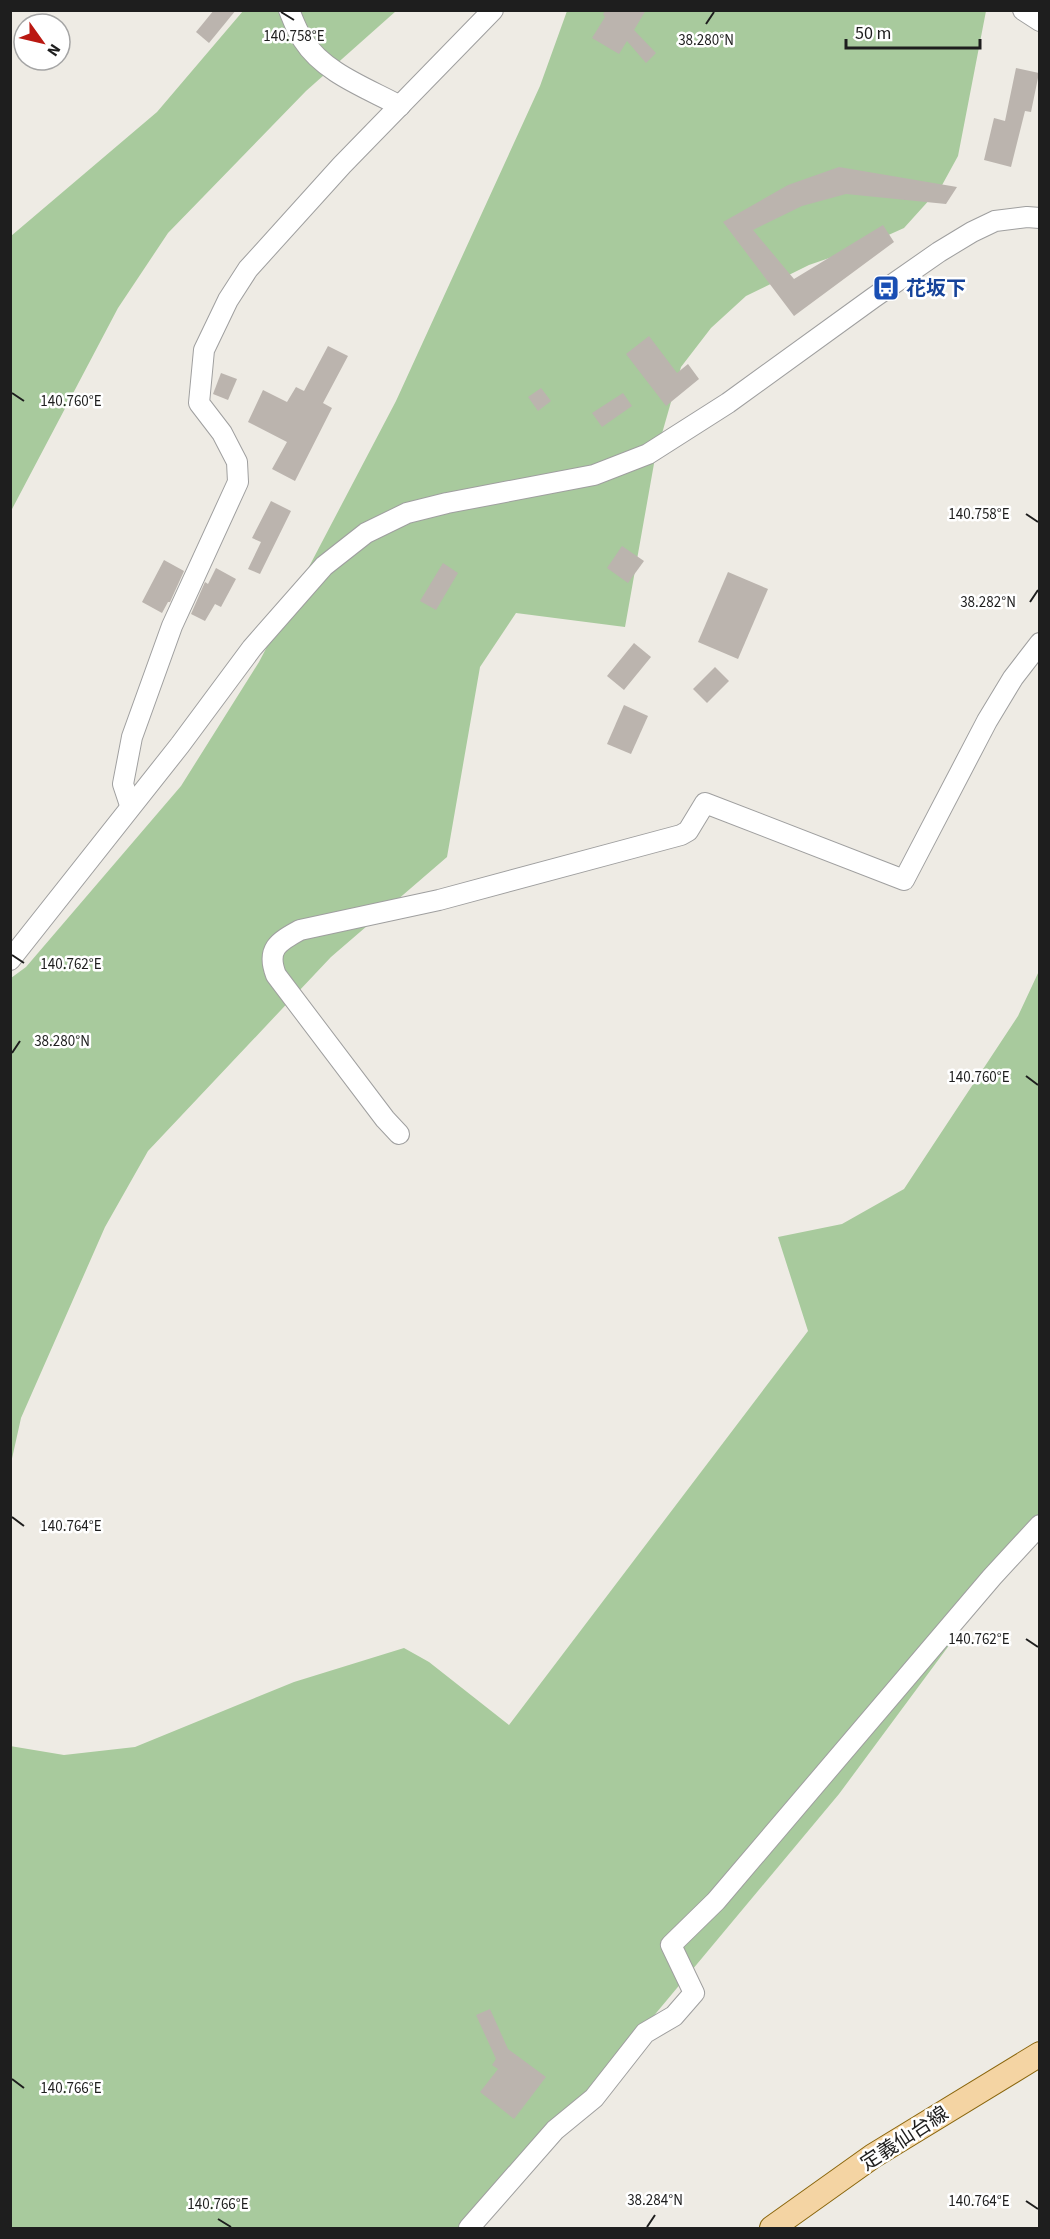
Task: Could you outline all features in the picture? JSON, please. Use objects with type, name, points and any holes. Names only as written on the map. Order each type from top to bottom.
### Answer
[{"type":"main road","name":"定義仙台線","points":[[772,2229],[873,2156],[1040,2054]]},
{"type":"street","points":[[289,10],[302,39],[314,54],[333,69],[400,106]]},
{"type":"street","points":[[130,805],[123,784],[132,737],[172,626],[237,482],[237,462],[222,433],[199,403],[204,350],[228,300],[248,269],[342,165],[493,10]]},
{"type":"street","points":[[1023,10],[1040,21]]},
{"type":"street","points":[[10,960],[130,805],[180,745],[259,640],[324,566],[366,533],[407,513],[447,503],[594,475],[648,454],[728,403],[873,298],[972,231],[994,221],[1027,217],[1040,218]]},
{"type":"street","points":[[399,1134],[385,1119],[276,975],[271,963],[272,954],[281,940],[300,930],[439,900],[681,835],[688,831],[705,803],[904,880],[987,721],[1013,678],[1040,643]]},
{"type":"street","points":[[469,2229],[555,2130],[594,2097],[645,2033],[674,2016],[694,1993],[671,1945],[716,1901],[992,1577],[1040,1525]]},
{"type":"green space","points":[[243,11],[396,11],[306,91],[168,233],[118,308],[11,511],[11,236],[157,112]]},
{"type":"green space","points":[[567,11],[986,11],[958,156],[941,187],[904,228],[864,246],[809,265],[746,296],[711,328],[681,367],[655,458],[625,627],[516,613],[480,667],[447,857],[331,957],[148,1151],[105,1227],[21,1418],[11,1463],[11,978],[26,967],[181,786],[259,662],[396,401],[540,86]]},
{"type":"green space","points":[[1039,971],[1039,1524],[839,1794],[490,2212],[469,2228],[11,2228],[10,1746],[64,1755],[135,1747],[294,1682],[404,1648],[429,1662],[509,1725],[808,1331],[778,1237],[842,1224],[904,1189],[1018,1016]]},
{"type":"building","points":[[214,10],[236,10],[209,43],[196,32]]},
{"type":"building","points":[[606,10],[646,10],[634,30],[656,53],[646,63],[627,41],[619,54],[592,38],[605,17],[603,14]]},
{"type":"building","points":[[1016,68],[1039,73],[1031,112],[1025,111],[1011,167],[984,160],[994,118],[1005,121]]},
{"type":"building","points":[[839,167],[957,187],[946,204],[846,194],[802,206],[753,230],[794,279],[883,225],[894,242],[794,316],[723,222],[788,185]]},
{"type":"building","points":[[649,336],[677,373],[688,364],[699,379],[666,406],[626,354]]},
{"type":"building","points":[[328,346],[348,356],[323,403],[332,408],[295,481],[272,469],[287,442],[248,422],[263,390],[287,402],[296,387],[304,391]]},
{"type":"building","points":[[221,373],[237,379],[228,400],[213,394]]},
{"type":"building","points":[[541,388],[551,401],[538,411],[528,397]]},
{"type":"building","points":[[623,393],[632,406],[602,427],[592,413]]},
{"type":"building","points":[[271,501],[291,511],[260,574],[248,569],[261,542],[252,538]]},
{"type":"building","points":[[622,546],[644,561],[628,583],[607,568]]},
{"type":"building","points":[[164,560],[184,571],[170,602],[162,613],[142,602]]},
{"type":"building","points":[[443,563],[458,573],[436,610],[420,601]]},
{"type":"building","points":[[216,568],[236,579],[221,607],[215,604],[205,621],[191,614],[205,582],[208,584]]},
{"type":"building","points":[[728,572],[768,589],[738,659],[698,642]]},
{"type":"building","points":[[634,643],[651,657],[624,690],[607,676]]},
{"type":"building","points":[[715,667],[729,681],[707,703],[693,689]]},
{"type":"building","points":[[624,705],[648,716],[631,754],[607,744]]},
{"type":"building","points":[[490,2009],[508,2049],[546,2077],[514,2119],[480,2092],[498,2069],[492,2065],[496,2059],[476,2015]]},
{"type":"place","name":"花坂下","points":[[886,288]]}]
